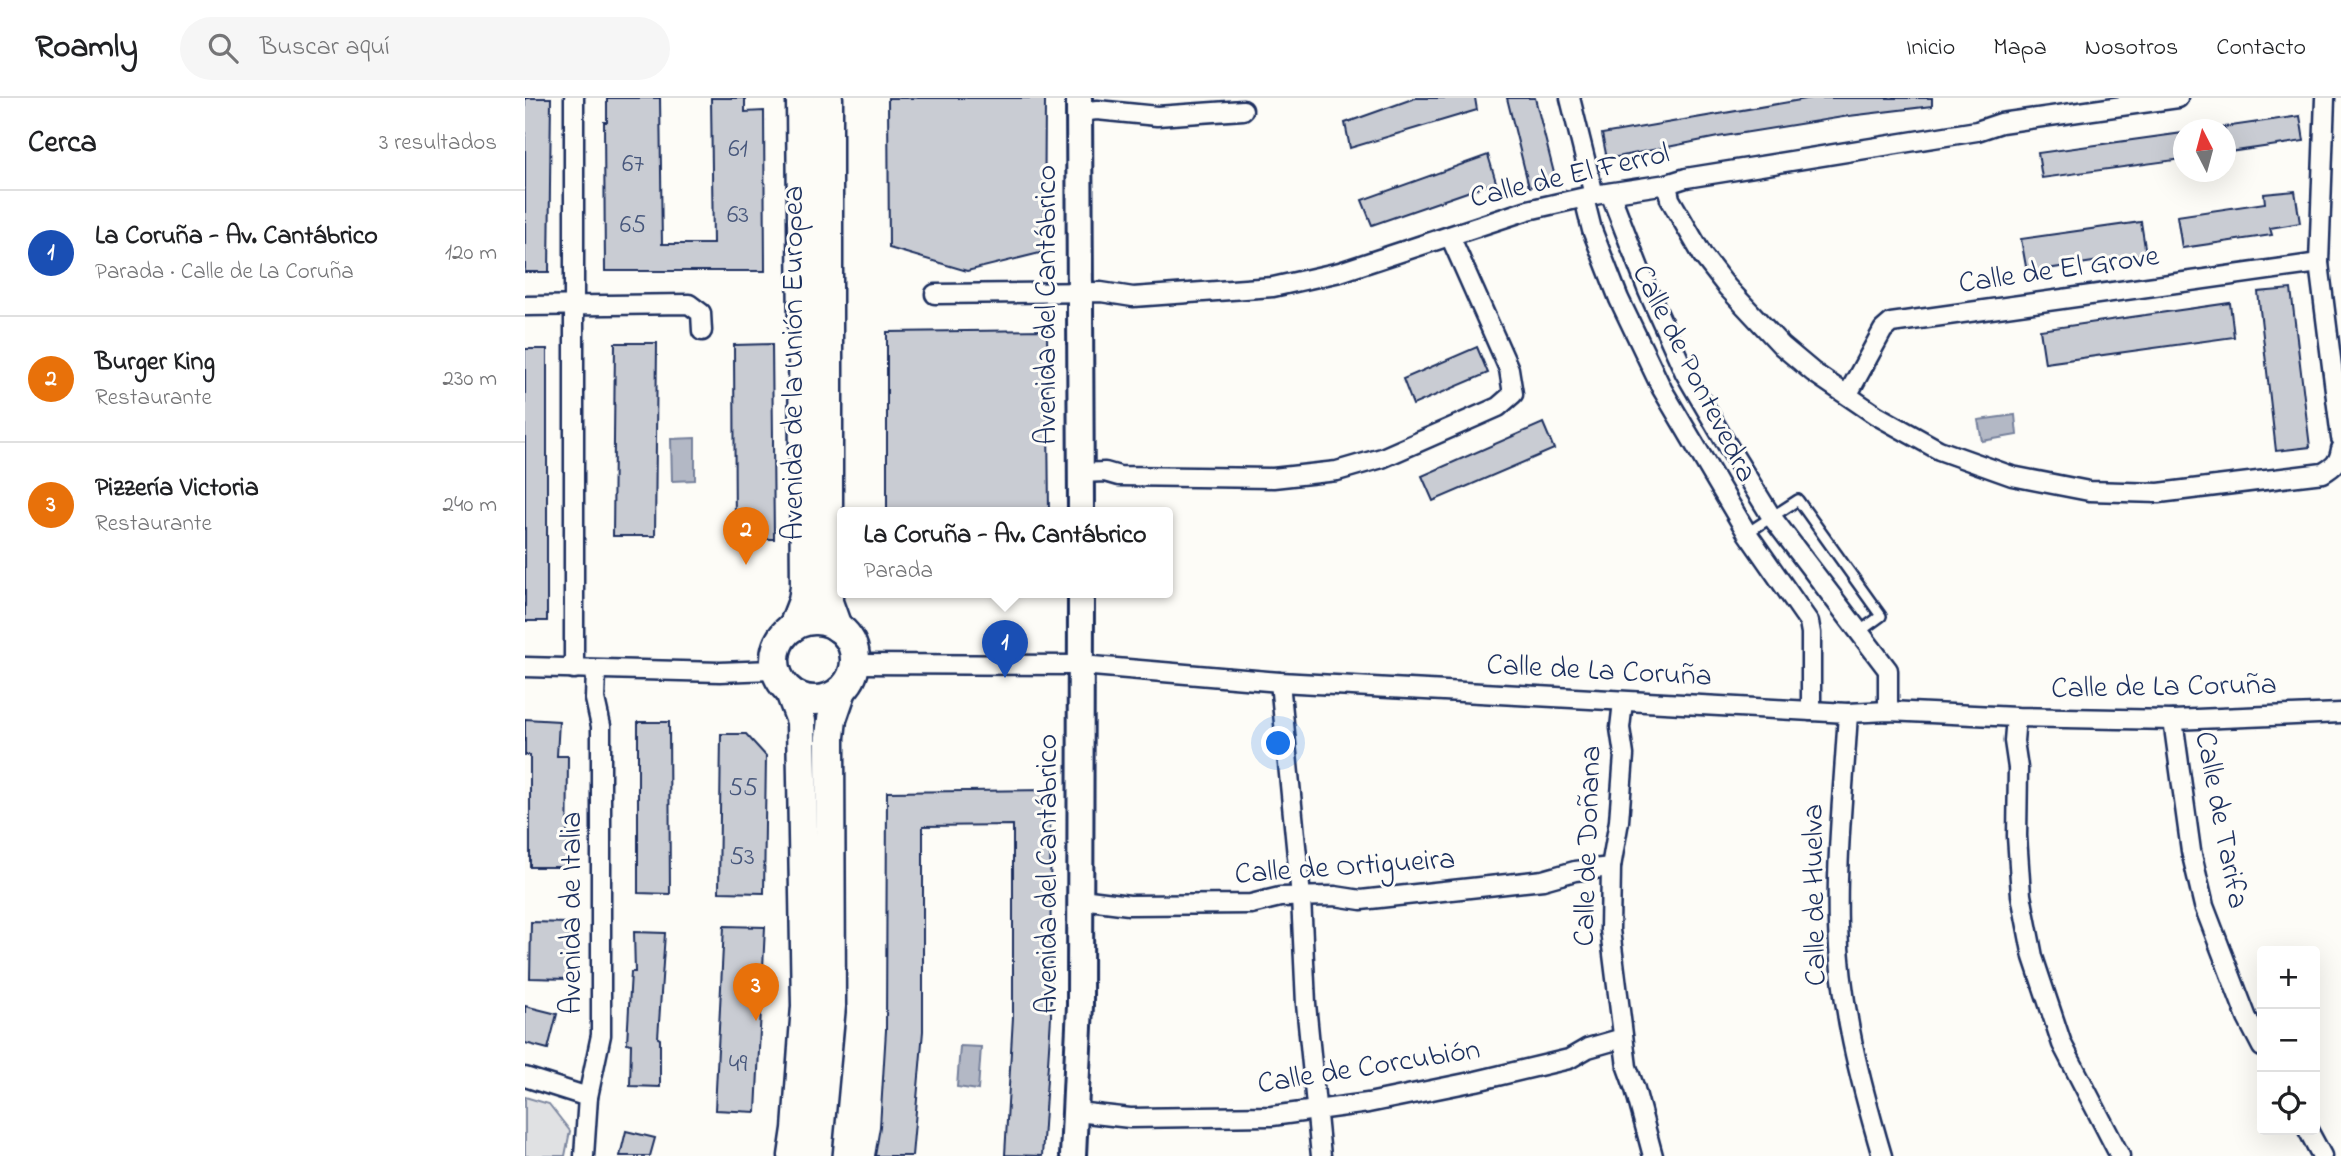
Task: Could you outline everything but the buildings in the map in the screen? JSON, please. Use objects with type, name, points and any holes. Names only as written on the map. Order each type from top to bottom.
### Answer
[{"type":"main road","name":"Avenida de la Unión Europea","points":[[793,627],[803,601],[805,587],[801,98]]},
{"type":"main road","name":"Avenida de la Unión Europea","points":[[828,98],[828,602],[837,627]]},
{"type":"main road","points":[[793,1156],[806,1006],[801,721],[775,657],[783,635],[793,627],[807,621],[823,621],[837,627],[851,643],[855,664],[832,719],[830,737],[831,1006],[817,1156]]},
{"type":"main road","points":[[783,681],[803,699],[830,698],[842,690]]},
{"type":"street","points":[[574,98],[574,669]]},
{"type":"street","name":"Calle de Pontevedra","points":[[1570,98],[1590,196],[1592,230],[1619,299],[1663,389],[1747,533],[1809,622],[1811,711]]},
{"type":"street","name":"Calle de El Ferrol","points":[[935,294],[1101,292],[1133,297],[1273,287],[1340,272],[1528,210],[1590,196],[1977,131],[2001,123],[2178,98]]},
{"type":"street","points":[[2325,98],[2319,263],[2341,438]]},
{"type":"street","points":[[1079,105],[1097,110],[1157,116],[1243,110]]},
{"type":"street","name":"Avenida del Cantábrico","points":[[1079,105],[1080,507]]},
{"type":"street","points":[[1667,184],[1670,198],[1703,256],[1727,287],[1782,346],[1813,372],[1876,415],[1939,450],[2012,476],[2089,491],[2159,493],[2323,473],[2340,460],[2341,449]]},
{"type":"street","name":"Calle de Pontevedra","points":[[1590,196],[1648,291],[1685,373],[1771,516],[1888,670],[1888,711]]},
{"type":"street","points":[[1080,472],[1105,472],[1119,476],[1273,478],[1328,473],[1382,458],[1498,407],[1513,394],[1509,369],[1450,236]]},
{"type":"street","name":"Calle de El Grove","points":[[1848,394],[1883,330],[1891,323],[2319,263]]},
{"type":"street","points":[[525,306],[689,304],[701,313],[702,331]]},
{"type":"street","name":"Avenida del Cantábrico","points":[[1073,1156],[1077,1112],[1081,899],[1081,598]]},
{"type":"street","name":"Calle de La Coruña","points":[[855,664],[1081,665],[1280,682],[1848,713],[1888,711],[2173,720],[2341,713]]},
{"type":"street","points":[[525,667],[720,672],[783,681]]},
{"type":"street","name":"Avenida de Italia","points":[[585,1156],[588,1097],[601,1035],[601,726],[595,699],[596,670]]},
{"type":"street","points":[[1280,682],[1301,897],[1306,1004],[1321,1156]]},
{"type":"street","name":"Calle de Doñana","points":[[1623,702],[1620,728],[1625,755],[1619,821],[1611,867],[1610,930],[1627,1068],[1653,1156]]},
{"type":"street","name":"Calle de Huelva","points":[[1848,713],[1838,926],[1853,1050],[1882,1156]]},
{"type":"street","points":[[2016,717],[2014,741],[2018,768],[2017,836],[2020,883],[2033,957],[2062,1044],[2120,1156]]},
{"type":"street","name":"Calle de Tarifa","points":[[2173,720],[2191,851],[2204,906],[2247,1018],[2257,1037]]},
{"type":"street","name":"Calle de Ortigueira","points":[[1081,899],[1129,905],[1251,904],[1280,897],[1335,896],[1361,900],[1543,880],[1574,871],[1611,867]]},
{"type":"street","name":"Calle de Corcubión","points":[[1077,1112],[1130,1118],[1272,1116],[1292,1112],[1315,1112],[1569,1059],[1588,1048],[1623,1038]]},
{"type":"street","points":[[525,1077],[588,1097]]},
{"type":"street","points":[[2311,1135],[2322,1156]]},
{"type":"lane","name":"Calle de Pontevedra","points":[[1747,533],[1798,500],[1881,616],[1859,632]]},
{"type":"shaded area","points":[[2015,415],[2017,435],[1982,441],[1978,420]]},
{"type":"shaded area","points":[[695,438],[695,480],[672,481],[671,439]]},
{"type":"shaded area","points":[[960,1046],[981,1047],[978,1090],[957,1087]]},
{"type":"shaded area","points":[[525,1097],[549,1104],[570,1131],[565,1156],[525,1156]]},
{"type":"place","name":"Burger King","points":[[746,565]]},
{"type":"place","name":"La Coruña - Av. Cantábrico","points":[[1005,678]]},
{"type":"place","name":"Pizzería Victoria","points":[[756,1021]]}]
